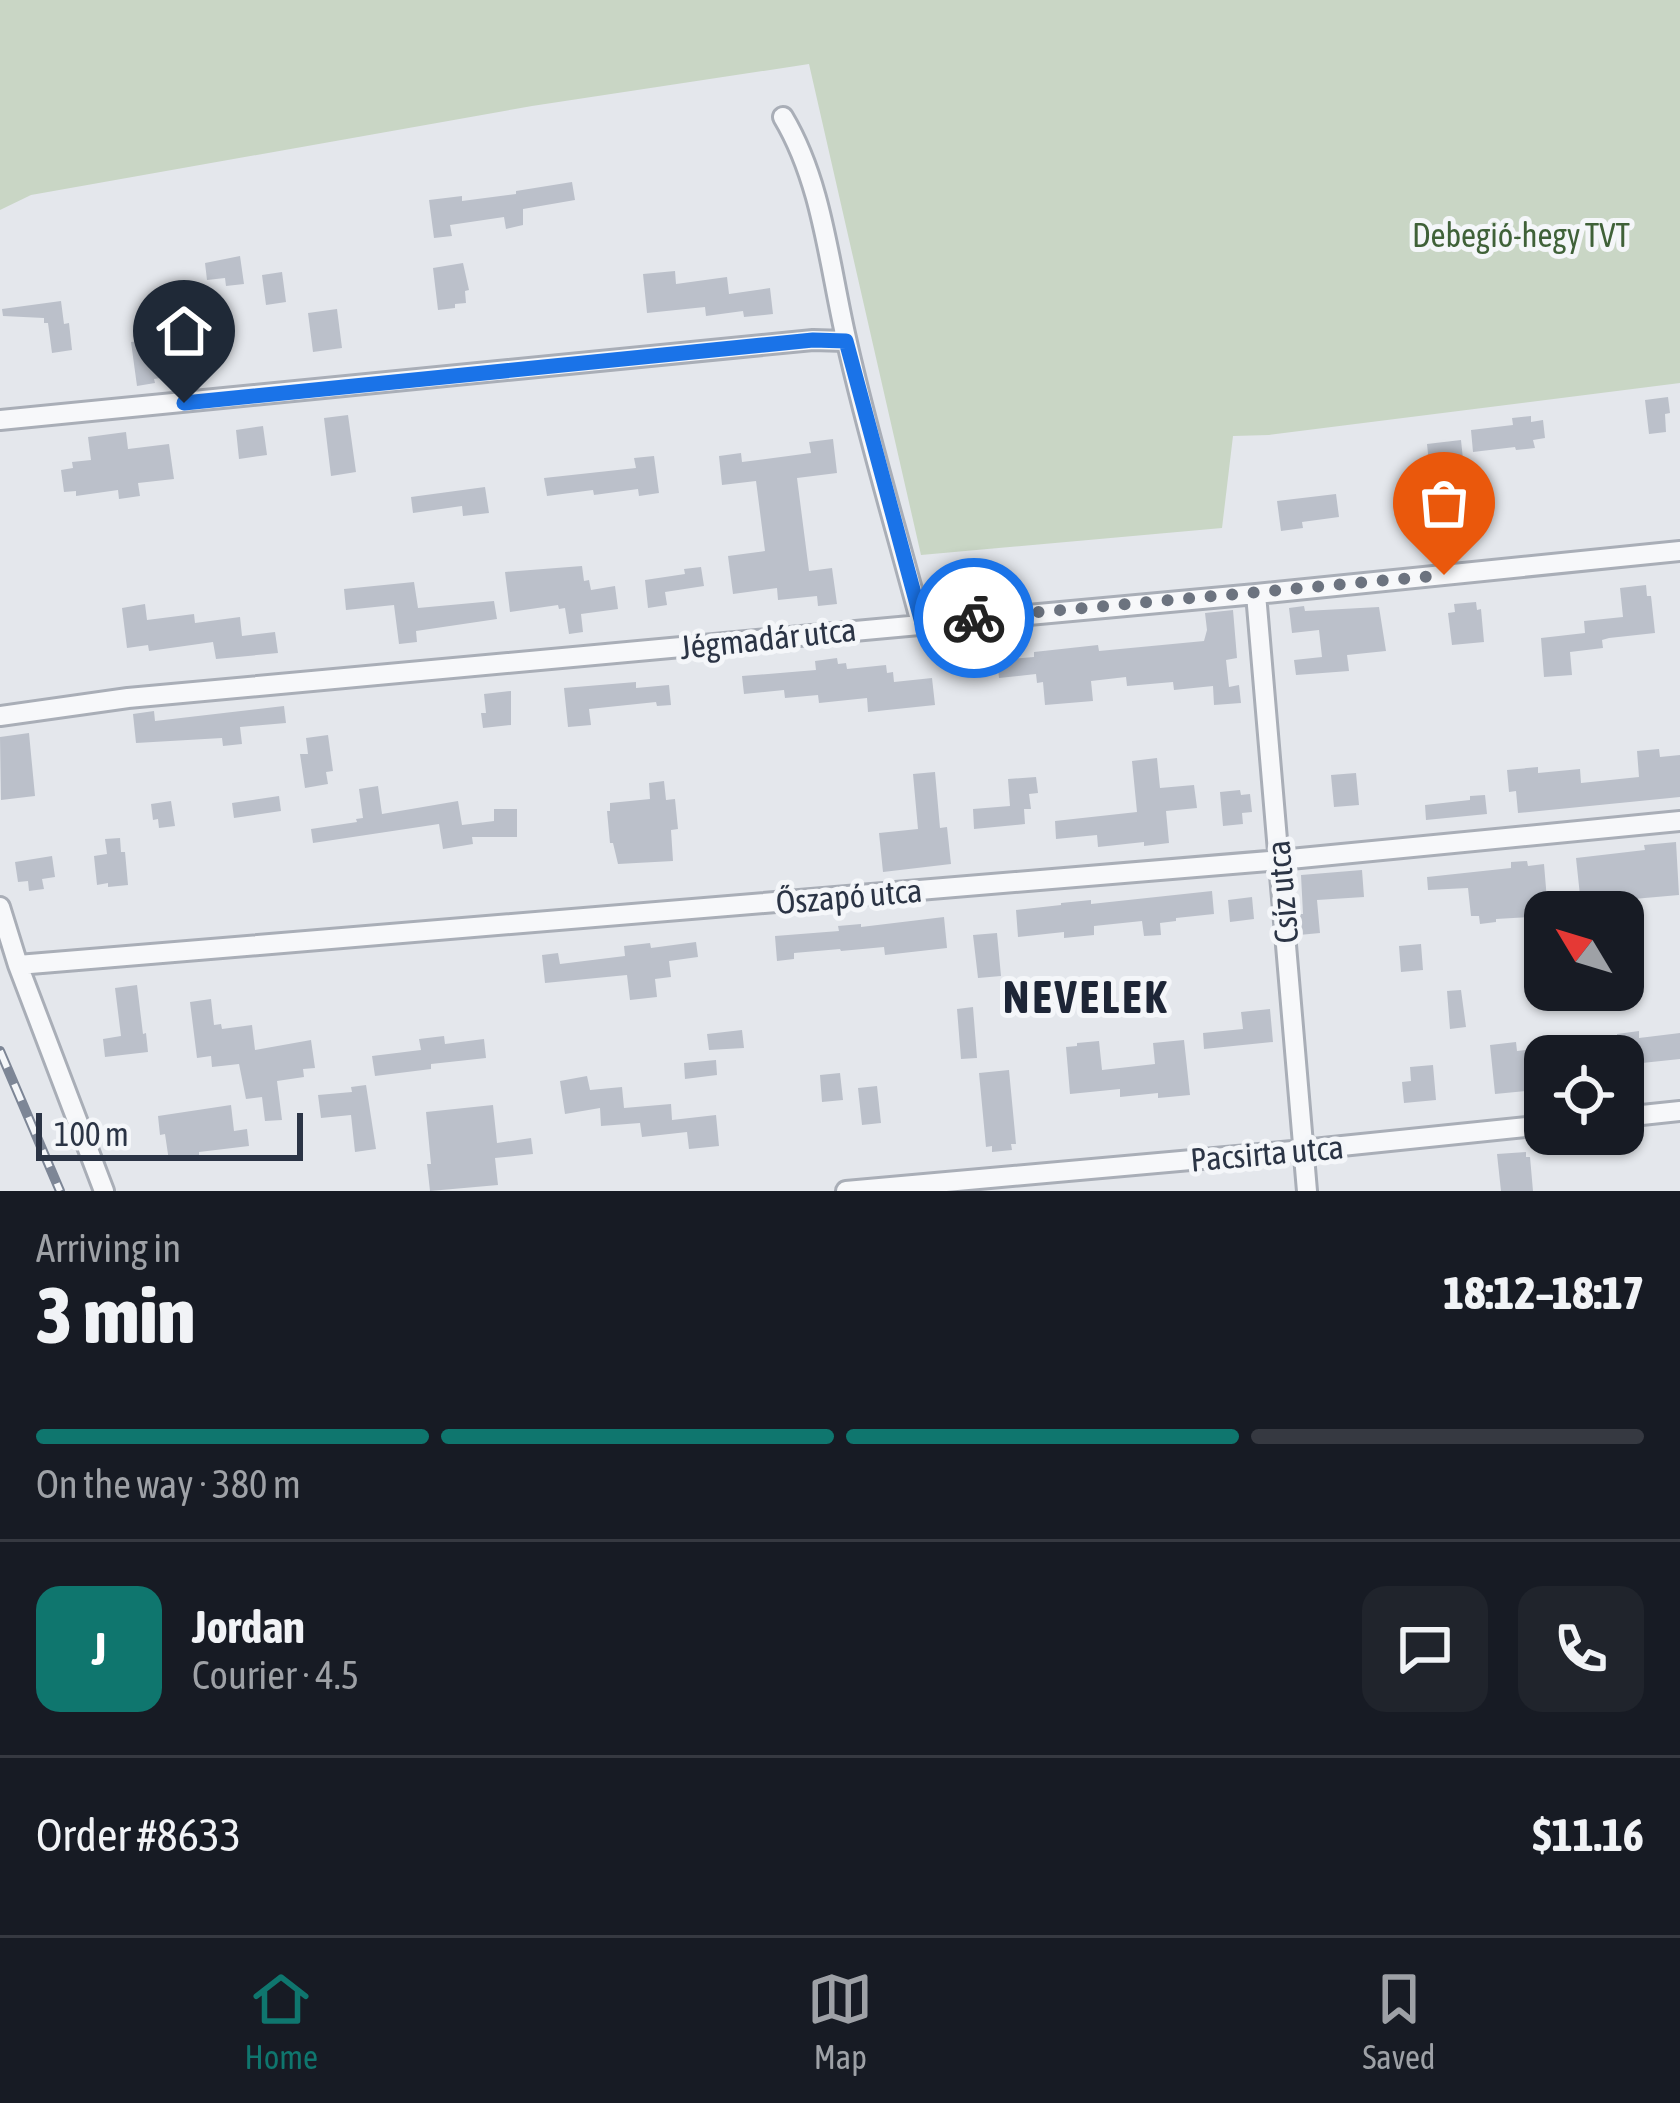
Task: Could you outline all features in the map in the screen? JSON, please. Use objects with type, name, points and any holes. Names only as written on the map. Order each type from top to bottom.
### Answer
[{"type":"street","points":[[783,117],[796,140],[819,210],[846,341],[922,623]]},
{"type":"street","points":[[0,420],[813,340],[846,341]]},
{"type":"street","name":"Jégmadár utca","points":[[0,716],[128,698],[1680,550]]},
{"type":"street","name":"Csíz utca","points":[[1256,594],[1307,1191]]},
{"type":"street","name":"Őszapó utca","points":[[18,965],[1280,860],[1680,821]]},
{"type":"street","points":[[0,907],[104,1191]]},
{"type":"street","points":[[1644,1115],[1680,1111]]},
{"type":"street","name":"Pacsirta utca","points":[[846,1191],[1524,1127]]},
{"type":"green space","name":"Debegió-hegy TVT","points":[[0,0],[1680,0],[1680,383],[1233,436],[1222,528],[921,555],[809,64],[532,106],[31,195],[0,210]]},
{"type":"building","points":[[572,182],[575,200],[523,209],[523,225],[506,229],[504,217],[450,225],[452,236],[434,238],[429,200],[462,196],[462,201]]},
{"type":"building","points":[[240,256],[244,284],[226,286],[225,278],[207,280],[205,263]]},
{"type":"building","points":[[463,263],[469,290],[465,291],[466,303],[438,310],[433,268]]},
{"type":"building","points":[[675,271],[676,284],[727,277],[729,294],[770,288],[773,314],[744,317],[743,311],[706,316],[705,307],[647,313],[643,274]]},
{"type":"building","points":[[282,272],[286,302],[266,305],[262,275]]},
{"type":"building","points":[[61,301],[72,350],[52,353],[44,318],[3,316],[2,309]]},
{"type":"building","points":[[337,309],[342,348],[313,352],[308,313]]},
{"type":"building","points":[[162,338],[167,377],[137,386],[131,342]]},
{"type":"building","points":[[1668,397],[1666,432],[1649,434],[1645,400]]},
{"type":"building","points":[[348,415],[356,472],[331,476],[324,418]]},
{"type":"building","points":[[1531,416],[1531,422],[1543,420],[1545,438],[1533,440],[1535,448],[1473,452],[1471,430],[1513,425],[1512,418]]},
{"type":"building","points":[[263,426],[267,455],[239,459],[236,430]]},
{"type":"building","points":[[126,432],[128,449],[169,444],[174,479],[138,483],[140,496],[119,499],[118,490],[76,496],[76,491],[64,492],[61,470],[73,468],[72,462],[91,460],[88,437]]},
{"type":"building","points":[[833,439],[837,473],[797,478],[809,571],[832,568],[837,604],[818,606],[817,596],[778,600],[777,588],[733,594],[728,556],[765,551],[756,481],[722,485],[719,456],[741,453],[742,462],[811,453],[809,442]]},
{"type":"building","points":[[1461,440],[1465,478],[1454,480],[1455,489],[1432,492],[1427,444]]},
{"type":"building","points":[[654,456],[659,493],[639,496],[638,489],[594,495],[593,490],[547,496],[544,478],[636,468],[634,458]]},
{"type":"building","points":[[485,487],[489,513],[463,516],[462,506],[413,513],[411,497]]},
{"type":"building","points":[[1336,494],[1339,517],[1302,522],[1303,528],[1281,531],[1277,501]]},
{"type":"building","points":[[582,566],[591,590],[615,586],[618,609],[581,614],[583,632],[569,634],[565,608],[558,605],[510,612],[505,572]]},
{"type":"building","points":[[701,567],[704,586],[665,592],[667,605],[648,608],[645,580]]},
{"type":"building","points":[[414,582],[418,608],[494,601],[497,619],[416,631],[417,642],[399,644],[394,605],[346,610],[344,589]]},
{"type":"building","points":[[1646,585],[1655,633],[1609,638],[1602,640],[1603,648],[1570,652],[1572,675],[1544,677],[1541,638],[1585,633],[1584,621],[1623,617],[1620,588]]},
{"type":"building","points":[[1476,602],[1484,642],[1452,645],[1448,613],[1455,612],[1454,604]]},
{"type":"building","points":[[145,604],[147,620],[194,614],[195,623],[240,617],[242,636],[275,632],[278,653],[216,659],[213,642],[149,651],[148,645],[127,648],[122,608]]},
{"type":"building","points":[[1304,606],[1305,611],[1379,607],[1386,651],[1347,655],[1349,671],[1296,675],[1294,660],[1322,657],[1319,630],[1292,633],[1289,608]]},
{"type":"building","points":[[1233,610],[1237,658],[1226,660],[1229,687],[1239,685],[1241,703],[1214,705],[1213,686],[1174,690],[1173,682],[1127,686],[1126,677],[1091,681],[1093,701],[1045,705],[1043,682],[1037,683],[1036,674],[999,678],[997,660],[1034,657],[1034,652],[1204,641],[1205,613]]},
{"type":"building","points":[[837,658],[847,669],[886,665],[894,682],[932,678],[935,705],[868,712],[867,698],[819,703],[818,695],[785,698],[784,690],[744,694],[742,676],[816,670],[815,661]]},
{"type":"building","points":[[636,682],[636,688],[669,685],[671,705],[657,706],[656,702],[589,709],[591,725],[568,727],[564,688]]},
{"type":"building","points":[[511,691],[511,725],[483,728],[484,694]]},
{"type":"building","points":[[284,706],[286,723],[240,727],[242,744],[223,746],[222,738],[136,743],[133,714],[154,711],[155,721]]},
{"type":"building","points":[[29,733],[35,796],[1,800],[0,737]]},
{"type":"building","points":[[328,735],[333,771],[326,772],[328,784],[305,788],[300,754],[308,754],[306,738]]},
{"type":"building","points":[[1659,749],[1660,757],[1680,755],[1680,797],[1518,813],[1516,791],[1509,792],[1507,770],[1580,769],[1581,783],[1639,777],[1637,751]]},
{"type":"building","points":[[1157,758],[1160,788],[1194,785],[1197,808],[1166,811],[1169,843],[1098,847],[1097,835],[1056,839],[1055,821],[1137,812],[1132,761]]},
{"type":"building","points":[[935,772],[940,828],[947,827],[951,864],[883,872],[879,833],[918,829],[913,774]]},
{"type":"building","points":[[1356,773],[1359,805],[1334,807],[1331,775]]},
{"type":"building","points":[[1036,777],[1038,793],[1029,794],[1031,809],[1024,809],[1025,824],[974,829],[973,809],[1010,806],[1008,779]]},
{"type":"building","points":[[664,781],[666,800],[675,799],[678,829],[671,830],[673,861],[618,864],[610,843],[610,803],[650,799],[649,783]]},
{"type":"building","points":[[378,786],[382,814],[458,801],[462,825],[494,821],[494,809],[517,809],[517,837],[472,837],[473,844],[443,849],[439,824],[313,843],[311,829],[363,818],[359,789]]},
{"type":"building","points":[[1240,790],[1241,795],[1250,794],[1252,812],[1242,813],[1243,824],[1223,826],[1220,792]]},
{"type":"building","points":[[1485,795],[1487,814],[1426,820],[1425,805]]},
{"type":"building","points":[[279,796],[281,811],[234,818],[232,803]]},
{"type":"building","points":[[171,801],[175,826],[159,828],[151,804]]},
{"type":"building","points":[[120,838],[128,885],[97,885],[94,856],[107,854],[105,839]]},
{"type":"building","points":[[1676,842],[1679,895],[1644,898],[1644,891],[1580,891],[1576,858],[1645,850],[1644,845]]},
{"type":"building","points":[[52,856],[55,877],[42,879],[44,889],[29,891],[28,881],[18,882],[15,862]]},
{"type":"building","points":[[1511,862],[1544,864],[1546,891],[1524,891],[1524,917],[1480,924],[1479,916],[1471,916],[1468,888],[1428,890],[1427,877],[1511,868]]},
{"type":"building","points":[[1362,870],[1364,897],[1317,900],[1320,933],[1299,935],[1301,875]]},
{"type":"building","points":[[1212,891],[1214,914],[1160,923],[1161,935],[1144,936],[1142,921],[1094,926],[1094,935],[1064,938],[1064,932],[1018,937],[1016,910]]},
{"type":"building","points":[[1252,897],[1254,919],[1230,922],[1228,900]]},
{"type":"building","points":[[944,917],[947,948],[885,955],[884,947],[840,949],[794,953],[794,959],[777,961],[775,936]]},
{"type":"building","points":[[997,933],[1001,976],[978,978],[973,935]]},
{"type":"building","points":[[696,942],[698,957],[669,961],[671,977],[655,979],[657,997],[630,1000],[627,975],[545,983],[542,955],[558,953],[560,964],[625,956],[624,946]]},
{"type":"building","points":[[1421,944],[1423,970],[1401,972],[1399,946]]},
{"type":"building","points":[[137,985],[148,1052],[105,1057],[103,1039],[121,1036],[115,988]]},
{"type":"building","points":[[1461,990],[1466,1027],[1450,1029],[1447,991]]},
{"type":"building","points":[[211,999],[214,1025],[221,1024],[222,1029],[252,1025],[255,1050],[311,1040],[315,1068],[303,1069],[304,1077],[277,1081],[282,1120],[265,1121],[262,1097],[246,1099],[239,1064],[212,1067],[211,1056],[197,1058],[190,1002]]},
{"type":"building","points":[[973,1007],[977,1058],[961,1059],[957,1009]]},
{"type":"building","points":[[1270,1009],[1273,1042],[1204,1049],[1203,1033],[1243,1029],[1241,1012]]},
{"type":"building","points":[[742,1030],[744,1048],[709,1050],[707,1034]]},
{"type":"building","points":[[1680,1033],[1680,1059],[1644,1063],[1644,1037]]},
{"type":"building","points":[[444,1036],[445,1044],[484,1039],[486,1058],[375,1076],[372,1056],[421,1050],[419,1039]]},
{"type":"building","points":[[1184,1040],[1190,1095],[1120,1097],[1120,1089],[1070,1094],[1066,1047],[1099,1041],[1102,1070],[1155,1064],[1153,1043]]},
{"type":"building","points":[[1516,1042],[1517,1051],[1524,1050],[1524,1091],[1495,1094],[1490,1045]]},
{"type":"building","points":[[716,1060],[717,1075],[685,1079],[684,1063]]},
{"type":"building","points":[[1433,1065],[1436,1100],[1404,1103],[1402,1082],[1411,1081],[1410,1067]]},
{"type":"building","points":[[1009,1070],[1016,1144],[1011,1144],[1012,1150],[992,1152],[992,1146],[986,1147],[979,1073]]},
{"type":"building","points":[[840,1073],[843,1100],[822,1102],[820,1075]]},
{"type":"building","points":[[587,1076],[590,1090],[622,1087],[624,1108],[671,1104],[672,1120],[716,1115],[719,1146],[689,1149],[687,1132],[642,1137],[640,1123],[601,1126],[600,1108],[565,1114],[560,1081]]},
{"type":"building","points":[[366,1085],[376,1149],[355,1152],[351,1115],[321,1118],[318,1095],[352,1092],[351,1087]]},
{"type":"building","points":[[877,1086],[881,1123],[862,1125],[858,1088]]},
{"type":"building","points":[[231,1105],[234,1131],[247,1129],[249,1146],[169,1161],[158,1116]]},
{"type":"building","points":[[493,1105],[497,1143],[531,1138],[533,1154],[495,1158],[498,1185],[430,1191],[426,1112]]},
{"type":"building","points":[[1524,1152],[1530,1157],[1533,1191],[1501,1191],[1497,1154]]},
{"type":"railway","points":[[0,1051],[60,1191]]},
{"type":"way so far","points":[[974,618],[1444,575]]},
{"type":"district","name":"NEVELEK","points":[[1086,997]]},
{"type":"route","points":[[184,403],[813,340],[846,341],[922,623],[974,618]]}]
